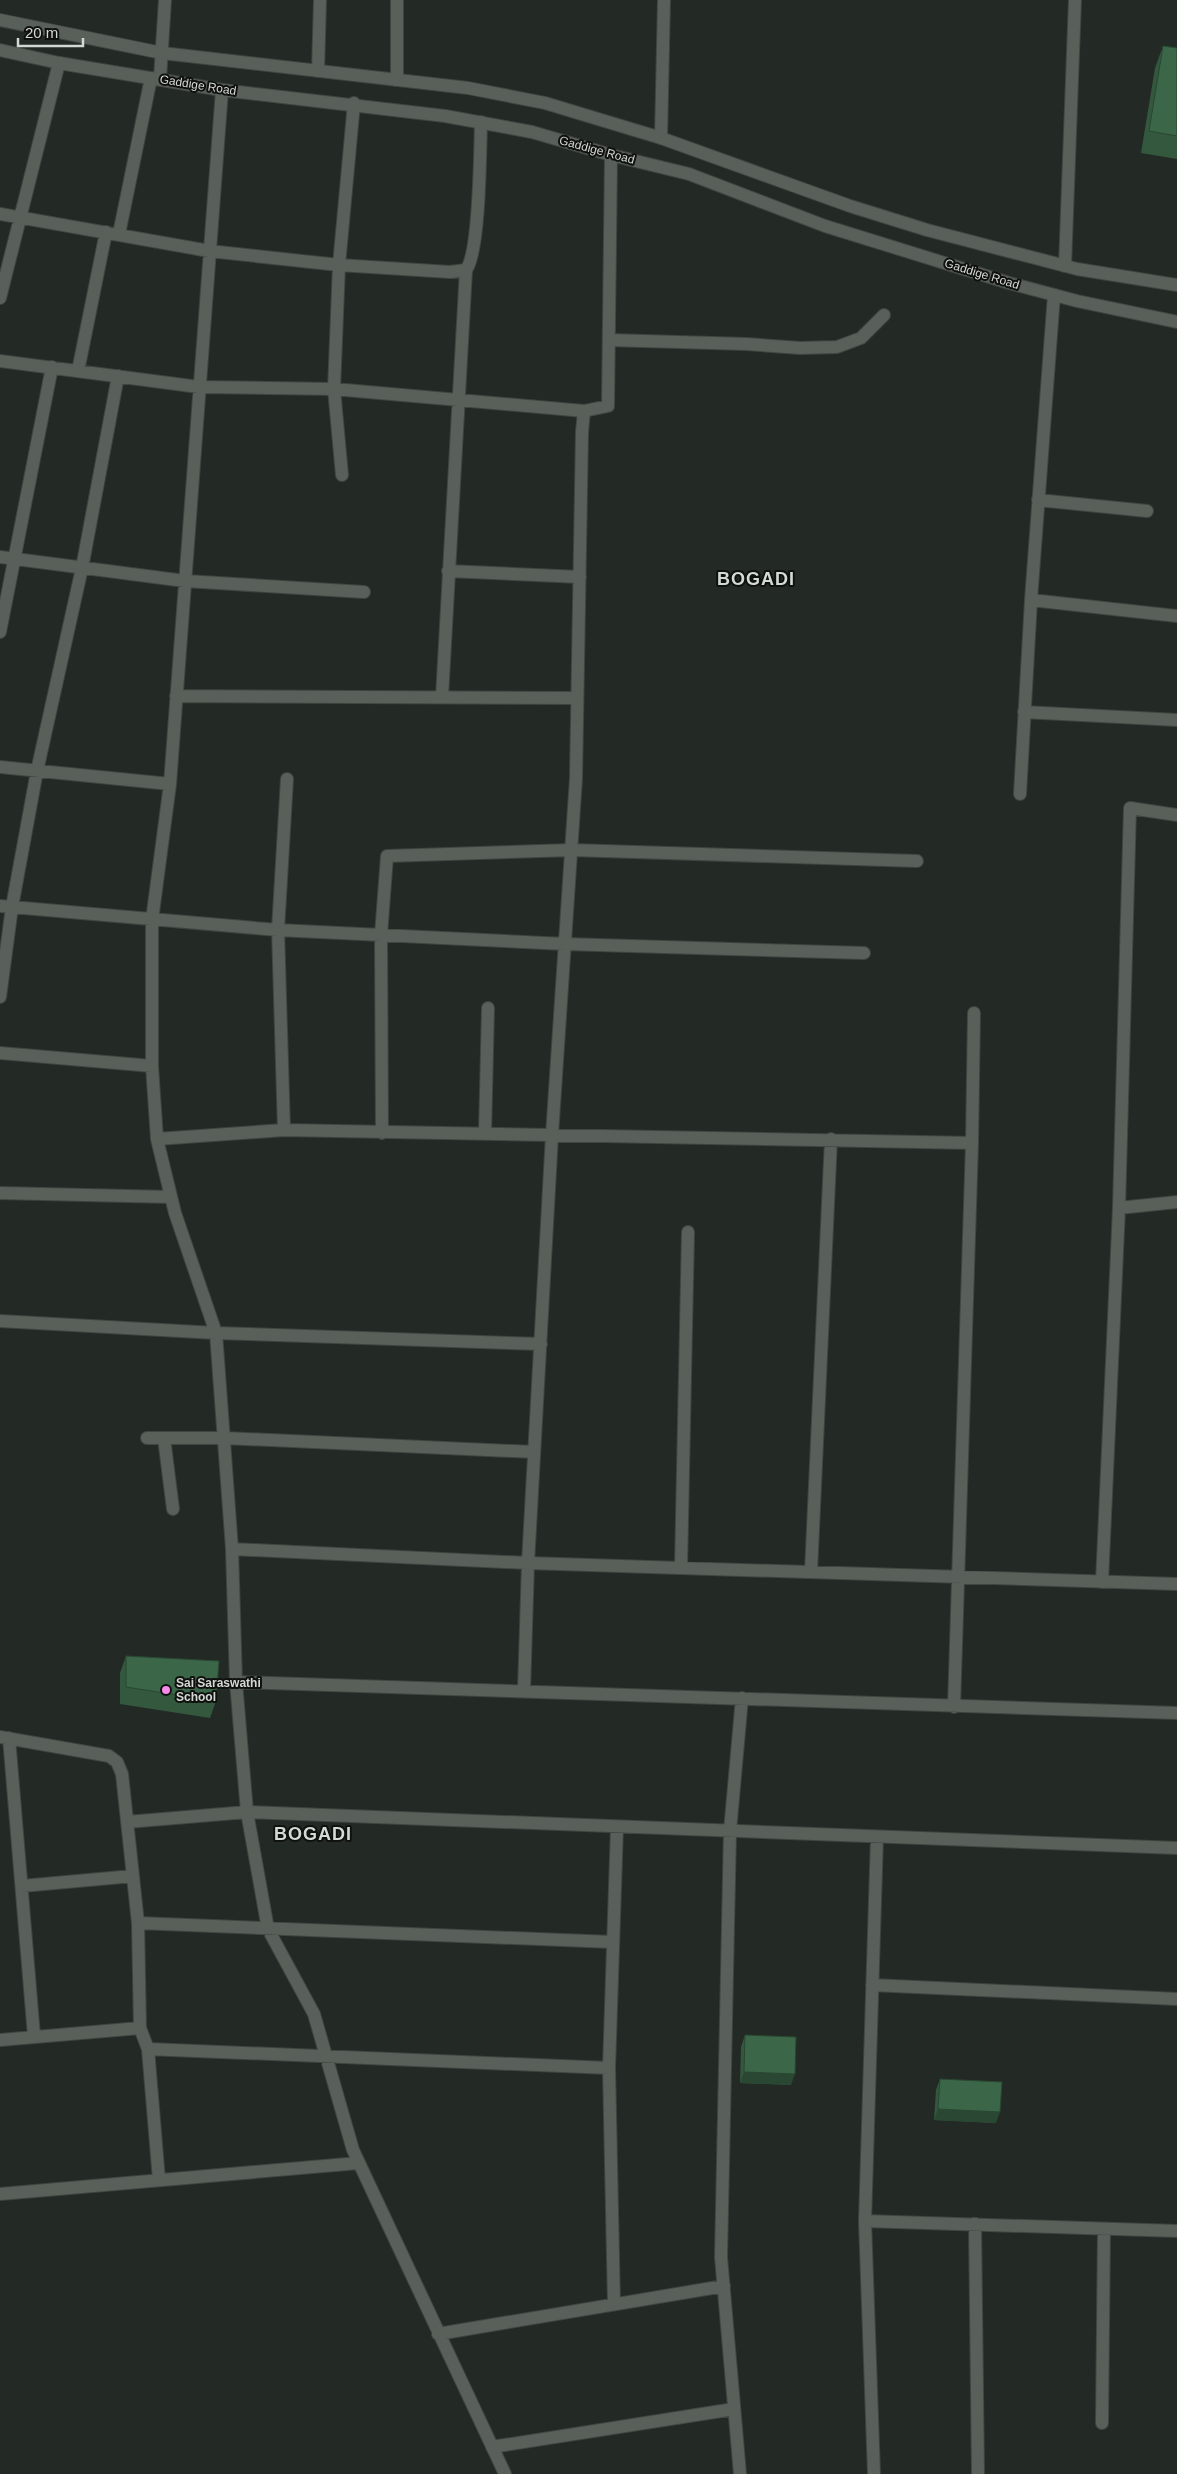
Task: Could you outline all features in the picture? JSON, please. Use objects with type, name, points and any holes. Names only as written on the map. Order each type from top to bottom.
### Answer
[{"type":"street","points":[[78,371],[112,233],[156,79],[162,53],[165,0]]},
{"type":"street","points":[[318,71],[320,0]]},
{"type":"street","points":[[397,0],[397,80]]},
{"type":"street","points":[[661,138],[664,0]]},
{"type":"street","points":[[1065,266],[1076,0]]},
{"type":"street","name":"Gaddige Road","points":[[0,20],[162,53],[468,88],[545,103],[661,138],[850,206],[927,230],[1065,266],[1177,285]]},
{"type":"street","name":"Gaddige Road","points":[[0,50],[222,90],[354,104],[481,122],[532,132],[611,156],[689,174],[825,226],[1054,295],[1177,322]]},
{"type":"street","points":[[0,298],[59,62]]},
{"type":"street","points":[[222,90],[170,784],[152,920],[152,1066],[157,1139],[171,1197],[216,1333],[232,1549],[236,1682],[246,1812],[268,1929],[314,2014],[353,2150],[505,2474]]},
{"type":"street","points":[[342,476],[334,389],[339,265],[354,104]]},
{"type":"street","points":[[442,697],[466,270],[470,264],[475,242],[481,122]]},
{"type":"street","points":[[0,361],[199,387],[334,389],[584,411],[608,406],[611,156]]},
{"type":"street","points":[[0,214],[209,251],[339,265],[450,272],[466,270]]},
{"type":"street","points":[[1020,794],[1031,600],[1054,295]]},
{"type":"street","points":[[609,340],[746,344],[800,348],[837,347],[862,338],[884,315]]},
{"type":"street","points":[[0,632],[52,367]]},
{"type":"street","points":[[0,997],[6,906],[82,568],[118,376]]},
{"type":"street","points":[[524,1691],[528,1563],[540,1344],[576,778],[584,411]]},
{"type":"street","points":[[1038,500],[1147,511]]},
{"type":"street","points":[[0,557],[185,581],[364,592]]},
{"type":"street","points":[[448,571],[580,577]]},
{"type":"street","points":[[1031,600],[1177,616]]},
{"type":"street","points":[[176,696],[577,698]]},
{"type":"street","points":[[1024,712],[1177,720]]},
{"type":"street","points":[[0,767],[170,784]]},
{"type":"street","points":[[284,1130],[278,930],[287,779]]},
{"type":"street","points":[[1102,1582],[1119,1208],[1130,808],[1177,815]]},
{"type":"street","points":[[382,1133],[381,935],[387,856],[572,850],[917,861]]},
{"type":"street","points":[[6,906],[278,930],[565,944],[864,953]]},
{"type":"street","points":[[486,1134],[488,1008]]},
{"type":"street","points":[[954,1707],[960,1578],[974,1014]]},
{"type":"street","points":[[0,1053],[152,1066]]},
{"type":"street","points":[[157,1139],[284,1130],[972,1142]]},
{"type":"street","points":[[812,1572],[831,1139]]},
{"type":"street","points":[[0,1193],[171,1197]]},
{"type":"street","points":[[1119,1208],[1177,1202]]},
{"type":"street","points":[[682,1568],[688,1232]]},
{"type":"street","points":[[0,1321],[216,1333],[540,1344]]},
{"type":"street","points":[[147,1438],[224,1438],[534,1452]]},
{"type":"street","points":[[164,1438],[173,1509]]},
{"type":"street","points":[[232,1549],[528,1563],[1177,1584]]},
{"type":"street","points":[[236,1682],[1177,1713]]},
{"type":"street","points":[[740,2474],[721,2247],[730,1831],[742,1698]]},
{"type":"street","points":[[34,2036],[22,1886],[5,1737],[109,1756],[117,1762],[122,1774],[138,1924],[140,2028],[148,2049],[159,2180]]},
{"type":"street","points":[[127,1822],[246,1812],[1177,1848]]},
{"type":"street","points":[[614,2304],[609,2068],[617,1827]]},
{"type":"street","points":[[874,2474],[865,2221],[877,1837]]},
{"type":"street","points":[[22,1886],[133,1876]]},
{"type":"street","points":[[138,1924],[612,1942]]},
{"type":"street","points":[[872,1985],[1177,1999]]},
{"type":"street","points":[[0,2040],[140,2028]]},
{"type":"street","points":[[148,2049],[328,2058],[609,2068]]},
{"type":"street","points":[[0,2194],[359,2163]]},
{"type":"street","points":[[865,2221],[1177,2231]]},
{"type":"street","points":[[975,2224],[978,2474]]},
{"type":"street","points":[[1102,2423],[1104,2229]]},
{"type":"street","points":[[438,2334],[724,2286]]},
{"type":"street","points":[[492,2447],[734,2409]]},
{"type":"building","points":[[1163,46],[1177,48],[1177,136],[1149,131]]},
{"type":"building","points":[[126,1656],[219,1661],[216,1701],[126,1687]]},
{"type":"building","points":[[745,2035],[796,2037],[795,2074],[744,2072]]},
{"type":"building","points":[[940,2079],[1002,2082],[1000,2112],[938,2109]]},
{"type":"place","name":"Sai Saraswathi School","points":[[166,1690]]},
{"type":"district","name":"BOGADI","points":[[756,579]]},
{"type":"district","name":"BOGADI","points":[[313,1834]]}]
